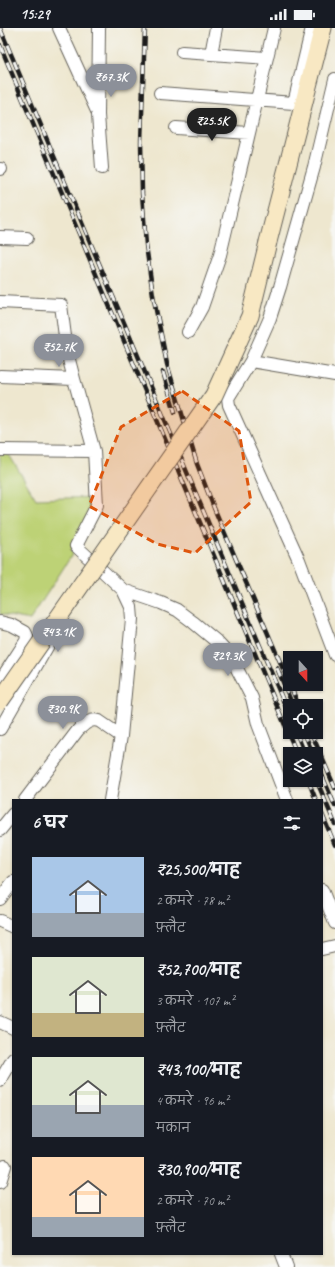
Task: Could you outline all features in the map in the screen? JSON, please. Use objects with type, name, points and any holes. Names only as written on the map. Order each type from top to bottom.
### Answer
[{"type":"main road","points":[[0,701],[214,395],[250,316],[324,28]]},
{"type":"street","points":[[59,28],[98,115]]},
{"type":"street","points":[[99,28],[98,115],[102,168]]},
{"type":"street","points":[[211,54],[216,28]]},
{"type":"street","points":[[188,332],[202,307],[220,255],[274,28]]},
{"type":"street","points":[[160,93],[294,103],[312,28]]},
{"type":"street","points":[[182,52],[267,58]]},
{"type":"street","points":[[335,79],[314,167],[280,288],[270,318],[251,361],[229,394],[228,402],[299,560],[335,655]]},
{"type":"street","points":[[176,128],[249,133]]},
{"type":"street","points":[[0,237],[27,238]]},
{"type":"street","points":[[0,302],[61,305],[68,352],[74,379],[94,451],[97,505],[76,546],[123,590],[131,607],[132,619],[121,736],[110,799]]},
{"type":"street","points":[[251,361],[335,375]]},
{"type":"street","points":[[0,376],[74,379]]},
{"type":"street","points":[[0,450],[94,451]]},
{"type":"street","points":[[0,729],[52,638],[99,568]]},
{"type":"street","points":[[123,590],[161,602],[177,610],[205,631],[231,657],[252,698],[258,724],[287,799]]},
{"type":"street","points":[[0,622],[18,628],[25,632],[27,636],[26,641],[0,681]]},
{"type":"street","points":[[26,799],[78,730],[87,722],[95,720],[99,721],[121,736]]},
{"type":"street","points":[[0,830],[12,815]]},
{"type":"street","points":[[0,899],[12,883]]},
{"type":"street","points":[[323,893],[335,923]]},
{"type":"street","points":[[0,921],[12,927]]},
{"type":"street","points":[[323,949],[335,946]]},
{"type":"street","points":[[0,1022],[12,1028]]},
{"type":"street","points":[[6,1077],[12,1062]]},
{"type":"street","points":[[0,1182],[6,1167]]},
{"type":"street","points":[[281,1255],[286,1267]]},
{"type":"highlighted area","points":[[182,391],[239,431],[251,502],[195,553],[157,544],[89,506],[121,427]]},
{"type":"green space","points":[[0,453],[8,453],[36,499],[95,497],[97,516],[30,620],[0,614]]},
{"type":"railway","points":[[0,28],[283,700]]},
{"type":"railway","points":[[145,28],[141,142],[142,193],[146,245],[153,295],[167,364],[197,464],[214,508],[296,699]]},
{"type":"railway","points":[[0,45],[294,747]]},
{"type":"railway","points":[[163,372],[175,412]]},
{"type":"railway","points":[[277,668],[290,699]]},
{"type":"railway","points":[[299,739],[302,747]]},
{"type":"railway","points":[[307,739],[310,747]]},
{"type":"railway","points":[[314,739],[335,788]]},
{"type":"railway","points":[[323,778],[335,806]]},
{"type":"railway","points":[[311,787],[316,799]]},
{"type":"railway","points":[[319,787],[335,824]]},
{"type":"railway","points":[[323,816],[335,845]]}]
